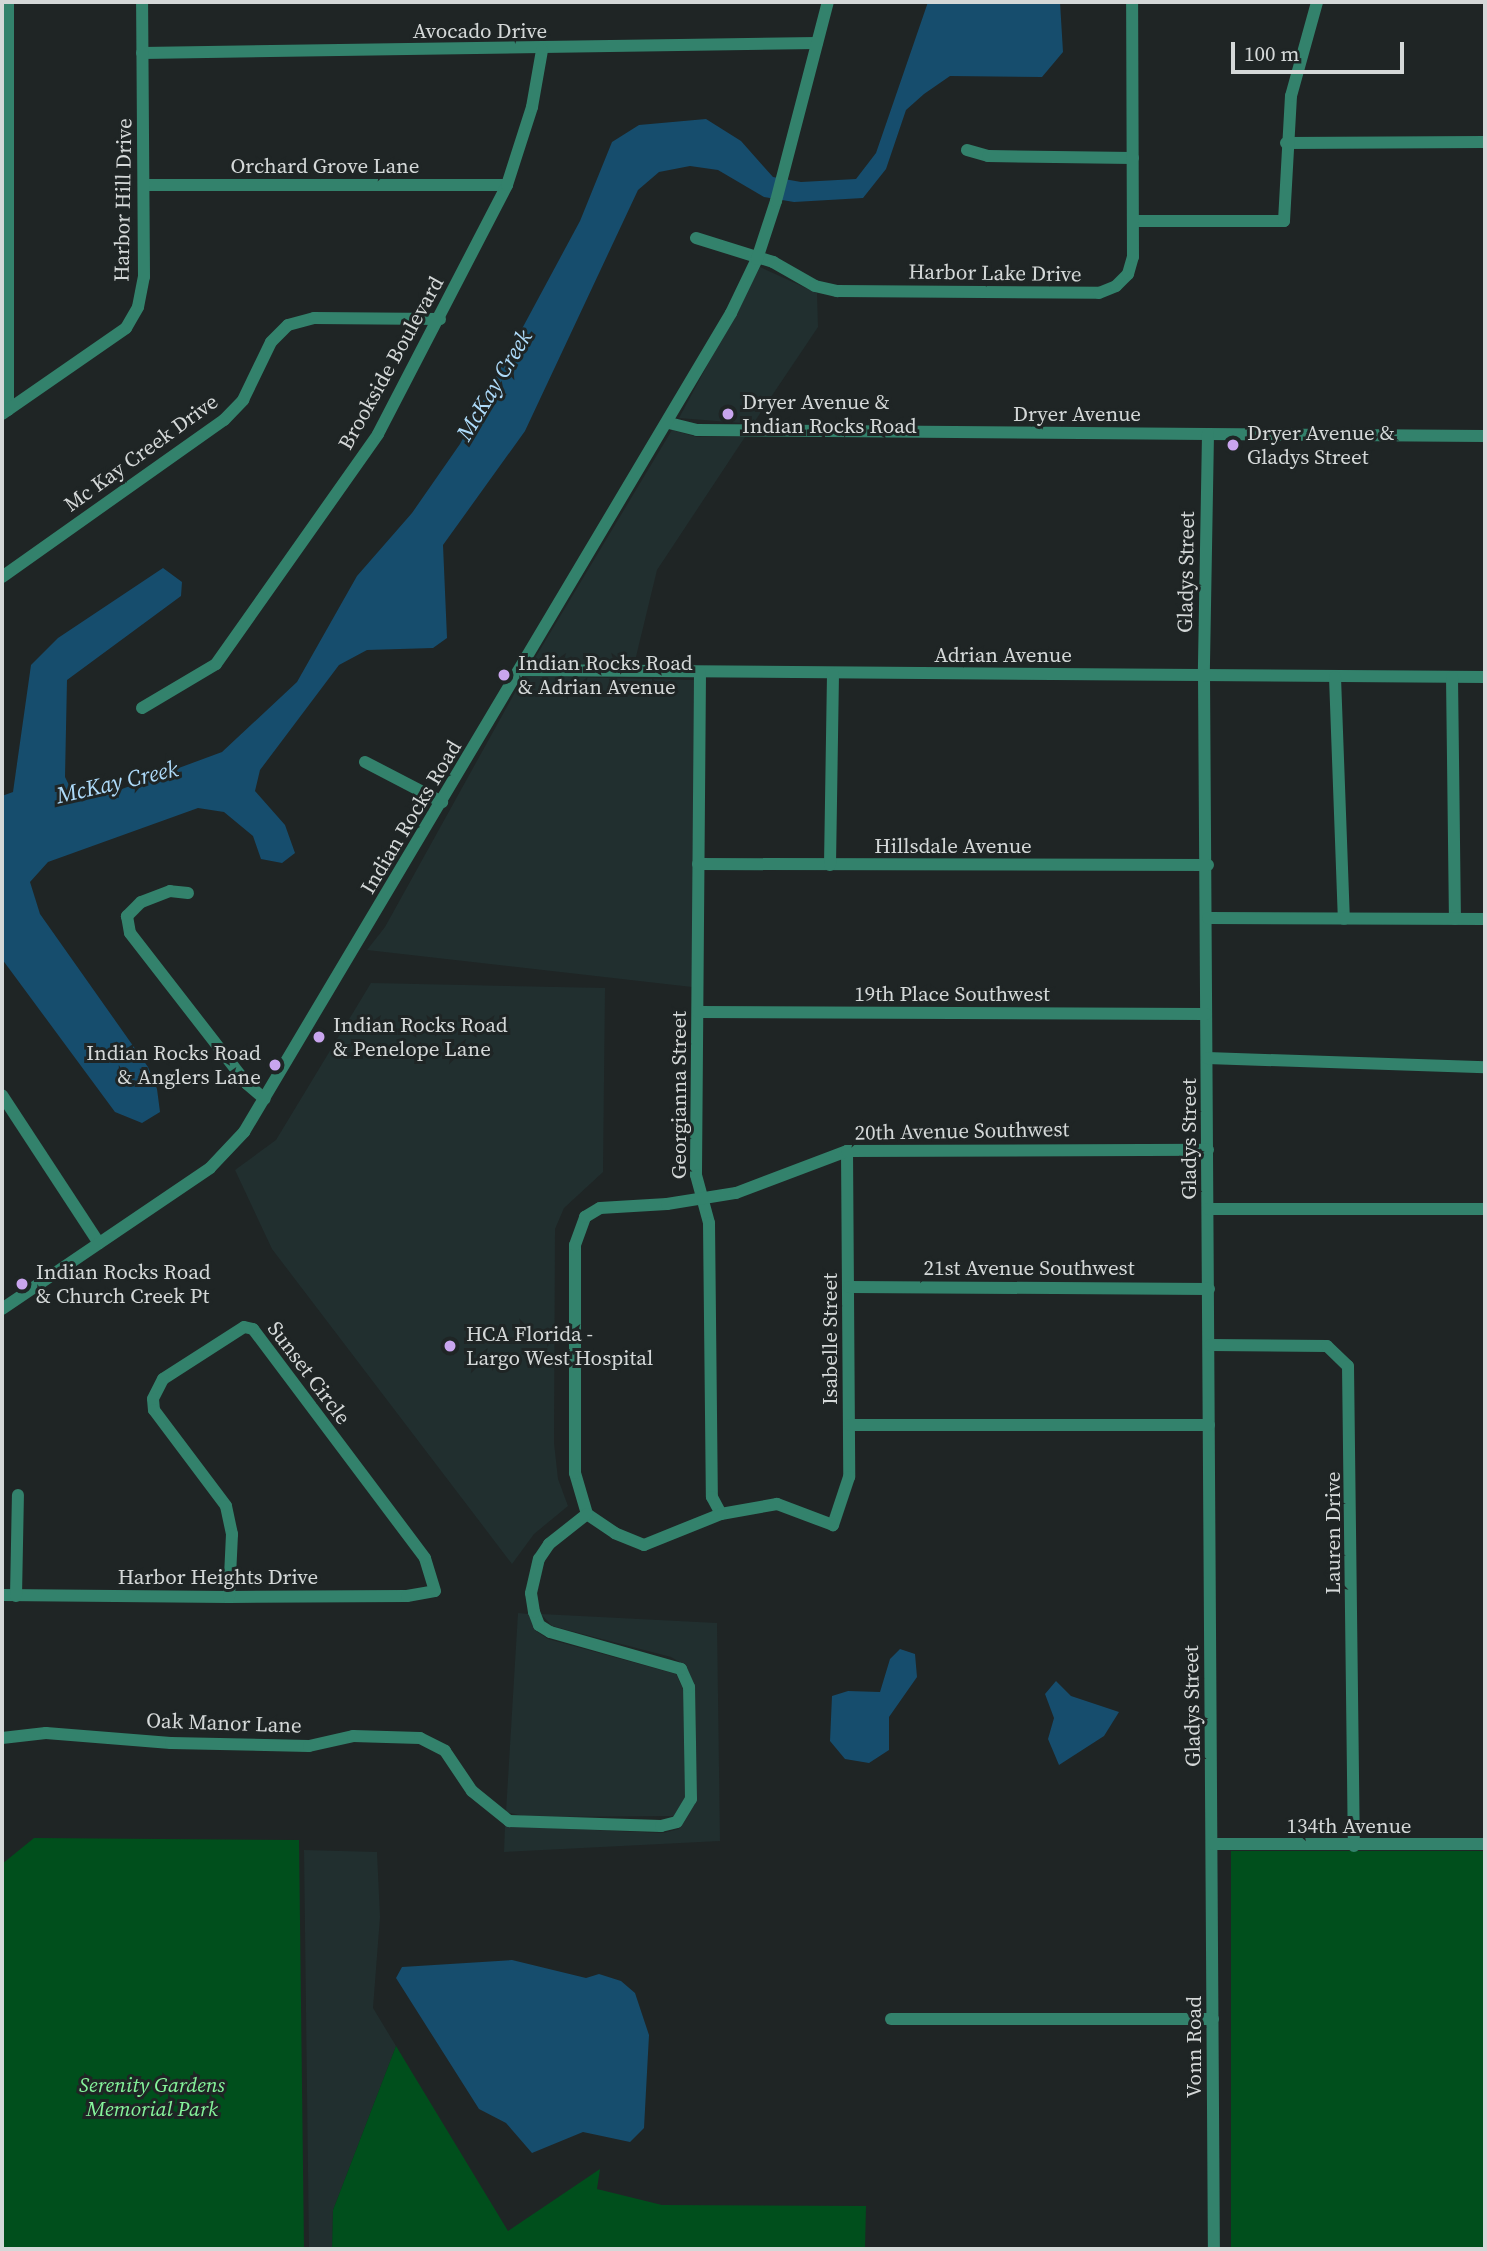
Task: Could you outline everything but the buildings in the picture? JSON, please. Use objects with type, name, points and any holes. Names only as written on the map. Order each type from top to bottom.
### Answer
[{"type":"street","points":[[5,412],[8,2]]},
{"type":"street","name":"Harbor Hill Drive","points":[[5,412],[126,328],[138,307],[145,277],[142,2]]},
{"type":"street","name":"Indian Rocks Road","points":[[2,1309],[210,1168],[244,1132],[265,1099],[669,423],[757,259],[776,201],[828,2]]},
{"type":"street","name":"Harbor Lake Drive","points":[[757,259],[773,262],[815,286],[837,291],[1099,293],[1116,286],[1128,274],[1133,257],[1132,2]]},
{"type":"street","points":[[1133,221],[1284,221],[1286,143],[1291,96],[1317,2]]},
{"type":"street","name":"Avocado Drive","points":[[142,53],[542,50],[817,43]]},
{"type":"street","name":"Brookside Boulevard","points":[[142,708],[216,664],[378,434],[440,320],[507,185],[533,107],[542,50]]},
{"type":"street","points":[[1286,143],[1485,142]]},
{"type":"street","points":[[968,149],[988,156],[1133,158]]},
{"type":"street","name":"Orchard Grove Lane","points":[[144,185],[507,185]]},
{"type":"street","points":[[696,238],[757,259]]},
{"type":"street","name":"Mc Kay Creek Drive","points":[[2,577],[223,420],[243,400],[271,342],[288,325],[314,318],[440,320]]},
{"type":"street","name":"Dryer Avenue","points":[[669,423],[697,430],[1485,436]]},
{"type":"street","name":"Gladys Street","points":[[1208,434],[1204,675],[1208,865],[1206,1014],[1213,1844]]},
{"type":"street","name":"Adrian Avenue","points":[[521,670],[1485,677]]},
{"type":"street","name":"Georgianna Street","points":[[701,673],[696,1175],[709,1223],[712,1497],[721,1514]]},
{"type":"street","points":[[830,865],[833,674]]},
{"type":"street","points":[[1335,677],[1344,919]]},
{"type":"street","points":[[1452,677],[1455,919]]},
{"type":"street","points":[[365,762],[442,802]]},
{"type":"street","name":"Hillsdale Avenue","points":[[698,864],[1208,865]]},
{"type":"street","points":[[188,892],[170,891],[141,902],[127,916],[130,933],[247,1084],[265,1099]]},
{"type":"street","points":[[1208,918],[1485,919]]},
{"type":"street","name":"19th Place Southwest","points":[[698,1012],[1206,1014]]},
{"type":"street","points":[[1208,1058],[1485,1067]]},
{"type":"street","points":[[2,1095],[99,1243]]},
{"type":"street","name":"20th Avenue Southwest","points":[[587,1514],[575,1473],[575,1245],[585,1217],[600,1208],[701,1199],[736,1193],[847,1151],[1208,1150]]},
{"type":"street","name":"Isabelle Street","points":[[721,1514],[777,1504],[833,1525],[849,1477],[847,1151]]},
{"type":"street","points":[[1208,1209],[1485,1209]]},
{"type":"street","name":"21st Avenue Southwest","points":[[849,1287],[1209,1289]]},
{"type":"street","name":"Sunset Circle","points":[[229,1597],[232,1534],[226,1506],[154,1410],[153,1399],[163,1379],[244,1327],[253,1329],[425,1558],[435,1591]]},
{"type":"street","name":"Lauren Drive","points":[[1210,1345],[1327,1346],[1348,1366],[1354,1846]]},
{"type":"street","points":[[850,1425],[1209,1425]]},
{"type":"street","points":[[16,1596],[18,1495]]},
{"type":"street","points":[[587,1514],[644,1545],[721,1514]]},
{"type":"street","name":"Oak Manor Lane","points":[[2,1738],[46,1733],[171,1743],[296,1746],[353,1736],[420,1738],[445,1751],[472,1791],[509,1821],[662,1826],[677,1822],[691,1799],[689,1687],[681,1669],[550,1633],[539,1625],[534,1612],[531,1593],[539,1559],[549,1544],[587,1514]]},
{"type":"street","name":"Harbor Heights Drive","points":[[2,1595],[407,1597],[435,1591]]},
{"type":"street","name":"134th Avenue","points":[[1213,1844],[1485,1844]]},
{"type":"street","name":"Vonn Road","points":[[1213,1844],[1214,2249]]},
{"type":"street","points":[[891,2019],[1213,2019]]},
{"type":"shaded area","points":[[760,267],[817,293],[818,327],[753,424],[679,418]]},
{"type":"shaded area","points":[[672,430],[697,437],[745,437],[657,570],[634,665],[532,663]]},
{"type":"shaded area","points":[[524,676],[694,680],[692,987],[367,950],[385,927]]},
{"type":"shaded area","name":"HCA Florida - Largo West Hospital","points":[[371,983],[605,988],[603,1172],[564,1208],[555,1229],[554,1443],[558,1479],[568,1506],[534,1534],[512,1564],[272,1249],[235,1170],[276,1140]]},
{"type":"shaded area","points":[[518,1613],[528,1614],[536,1631],[548,1639],[676,1674],[683,1689],[685,1797],[674,1816],[528,1817],[506,1812]]},
{"type":"shaded area","points":[[541,1614],[717,1623],[720,1841],[504,1852],[505,1826],[663,1833],[679,1829],[697,1799],[695,1687],[686,1666],[671,1657],[552,1626]]},
{"type":"shaded area","points":[[304,1850],[377,1852],[380,1917],[373,2008],[396,2046],[333,2210],[332,2249],[309,2249]]},
{"type":"green space","name":"Serenity Gardens Memorial Park","points":[[34,1838],[299,1840],[304,2249],[2,2249],[2,1864]]},
{"type":"green space","points":[[1231,1851],[1485,1851],[1485,2249],[1231,2249]]},
{"type":"green space","points":[[396,2046],[508,2231],[600,2169],[597,2189],[662,2205],[866,2206],[865,2249],[332,2249],[333,2210]]},
{"type":"water","name":"McKay Creek","points":[[928,2],[1060,2],[1063,52],[1042,77],[950,76],[924,94],[906,110],[886,169],[863,198],[794,202],[764,197],[718,170],[690,166],[659,172],[638,190],[525,431],[443,545],[447,638],[433,648],[367,650],[339,665],[260,770],[255,791],[285,825],[295,853],[282,863],[261,859],[253,836],[224,812],[198,808],[48,862],[30,882],[40,914],[148,1067],[157,1089],[160,1112],[142,1123],[115,1112],[2,959],[2,796],[13,792],[31,665],[58,638],[163,568],[182,582],[181,596],[67,680],[65,777],[71,789],[85,798],[103,796],[222,752],[297,682],[357,576],[412,513],[460,444],[580,221],[612,142],[639,125],[706,119],[741,141],[773,177],[801,182],[856,179],[876,153]]},
{"type":"water","points":[[900,1649],[915,1654],[917,1677],[889,1717],[889,1750],[869,1763],[845,1759],[830,1741],[832,1696],[848,1691],[880,1692],[890,1659]]},
{"type":"water","points":[[1056,1681],[1071,1696],[1119,1712],[1104,1736],[1059,1765],[1048,1739],[1054,1718],[1045,1694]]},
{"type":"water","points":[[512,1960],[586,1978],[599,1974],[621,1981],[635,1993],[649,2035],[644,2128],[630,2142],[583,2132],[532,2153],[506,2123],[479,2109],[396,1978],[402,1967]]},
{"type":"place","name":"Dryer Avenue & Indian Rocks Road","points":[[728,414]]},
{"type":"place","name":"Dryer Avenue & Gladys Street","points":[[1233,445]]},
{"type":"place","name":"Indian Rocks Road & Adrian Avenue","points":[[504,675]]},
{"type":"place","name":"Indian Rocks Road & Penelope Lane","points":[[319,1037]]},
{"type":"place","name":"Indian Rocks Road & Anglers Lane","points":[[275,1065]]},
{"type":"place","name":"Indian Rocks Road & Church Creek Pt","points":[[22,1284]]},
{"type":"place","name":"HCA Florida - Largo West Hospital","points":[[450,1346]]}]
